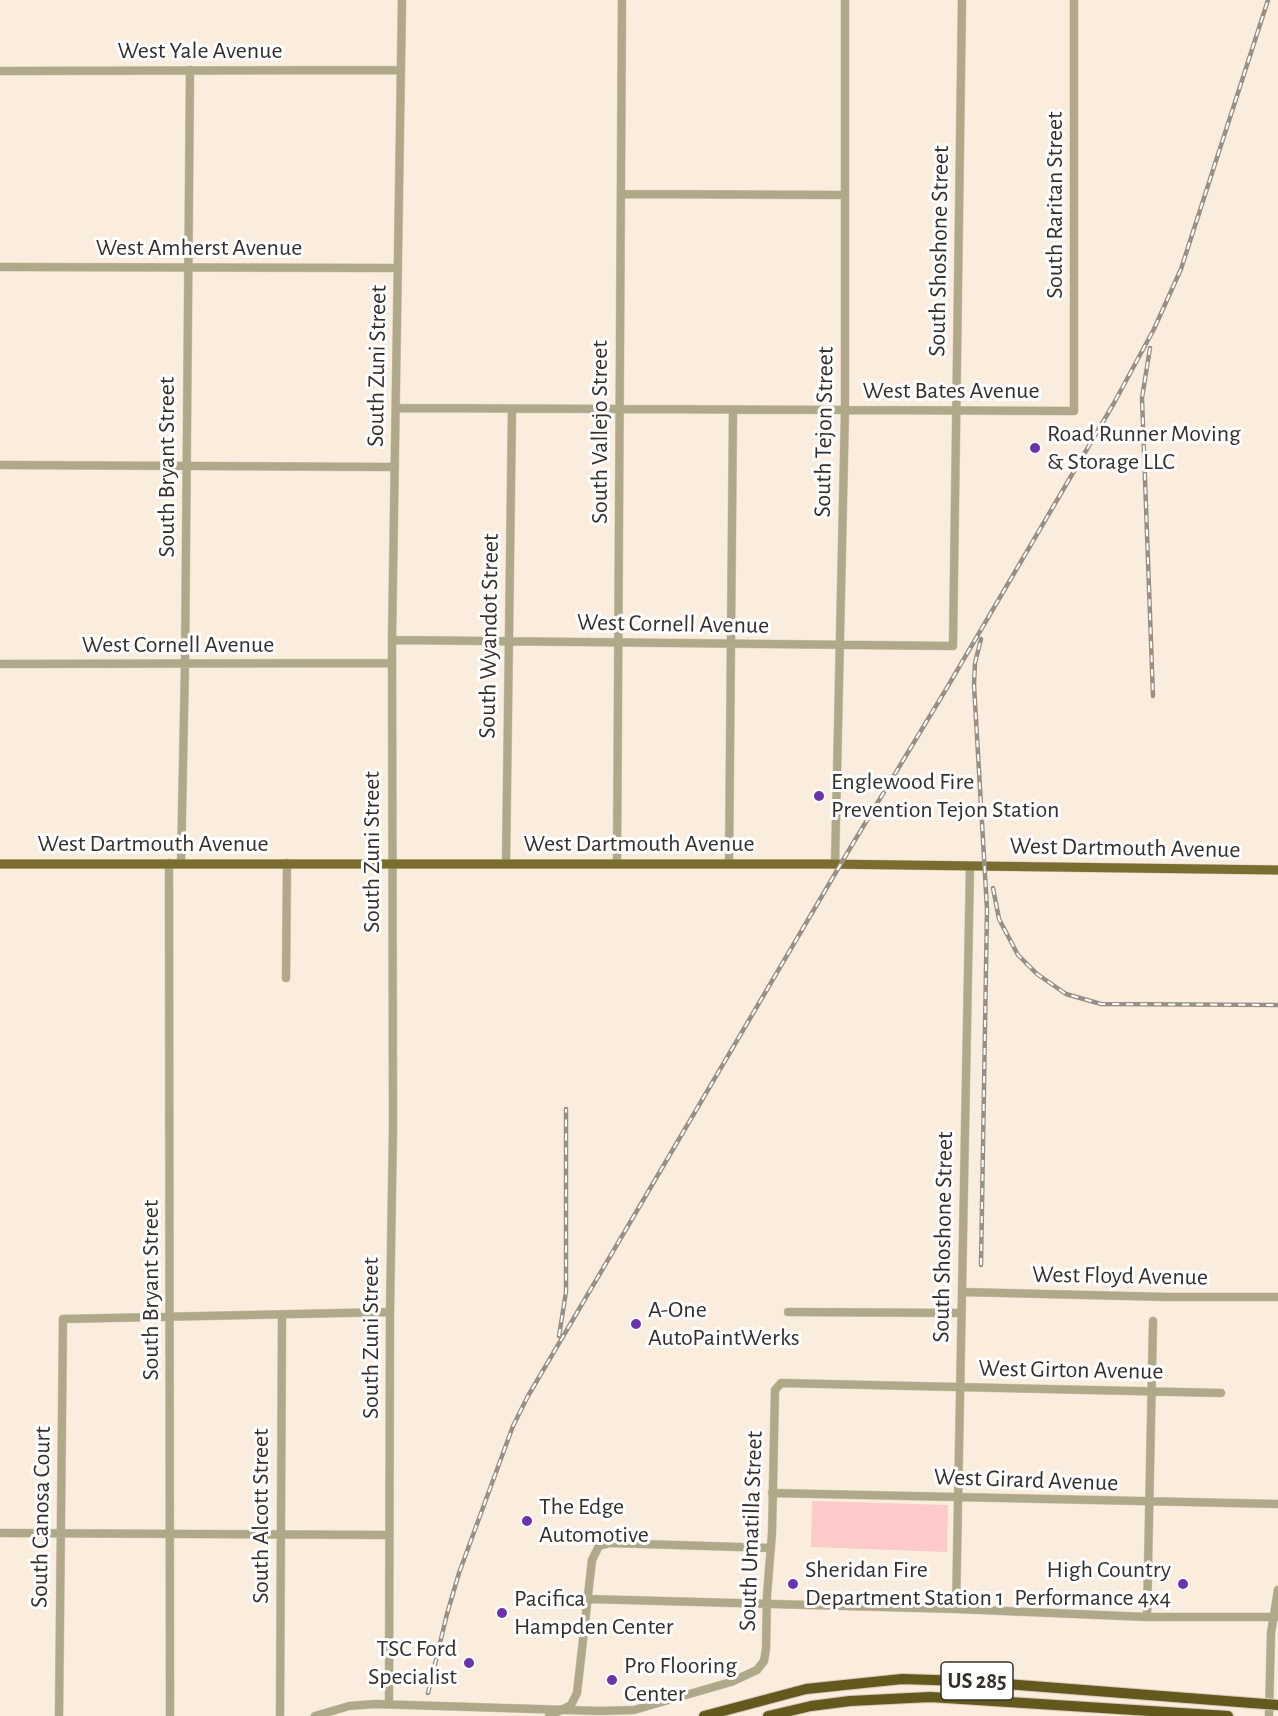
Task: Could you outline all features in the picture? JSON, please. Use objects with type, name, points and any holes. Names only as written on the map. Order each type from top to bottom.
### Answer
[{"type":"highway","name":"US 285","points":[[704,1716],[806,1689],[902,1679],[978,1682],[1278,1705]]},
{"type":"highway","name":"US 285","points":[[768,1716],[830,1703],[920,1697],[1228,1716]]},
{"type":"main road","name":"West Dartmouth Avenue","points":[[0,864],[836,864],[1278,870]]},
{"type":"street","name":"South Zuni Street","points":[[389,1704],[393,1128],[392,640],[402,0]]},
{"type":"street","name":"South Vallejo Street","points":[[617,864],[622,0]]},
{"type":"street","name":"South Tejon Street","points":[[836,864],[845,410],[845,0]]},
{"type":"street","name":"South Shoshone Street","points":[[953,646],[962,0]]},
{"type":"street","name":"South Raritan Street","points":[[1074,0],[1074,411]]},
{"type":"street","name":"South Bryant Street","points":[[181,863],[190,70]]},
{"type":"street","name":"West Yale Avenue","points":[[0,71],[400,70]]},
{"type":"street","points":[[621,194],[844,195]]},
{"type":"street","name":"West Amherst Avenue","points":[[0,267],[398,268]]},
{"type":"street","name":"West Bates Avenue","points":[[396,408],[1074,411]]},
{"type":"street","name":"South Wyandot Street","points":[[506,863],[512,409]]},
{"type":"street","points":[[729,864],[733,410]]},
{"type":"street","points":[[0,465],[395,467]]},
{"type":"street","name":"West Cornell Avenue","points":[[392,640],[953,646]]},
{"type":"street","name":"West Cornell Avenue","points":[[0,664],[392,663]]},
{"type":"street","name":"South Bryant Street","points":[[169,863],[170,1716]]},
{"type":"street","points":[[286,978],[287,863]]},
{"type":"street","name":"South Shoshone Street","points":[[956,1609],[970,866]]},
{"type":"street","name":"West Floyd Avenue","points":[[962,1292],[1278,1297]]},
{"type":"street","points":[[170,1317],[390,1312]]},
{"type":"street","points":[[788,1312],[962,1313]]},
{"type":"street","name":"South Alcott Street","points":[[280,1716],[282,1316]]},
{"type":"street","name":"South Canosa Court","points":[[59,1716],[63,1319],[170,1317]]},
{"type":"street","points":[[1147,1617],[1153,1321]]},
{"type":"street","name":"West Girton Avenue","points":[[777,1385],[781,1383],[1221,1394]]},
{"type":"street","name":"South Umatilla Street","points":[[563,1712],[643,1708],[730,1682],[752,1673],[761,1666],[765,1655],[768,1604],[775,1389],[777,1385]]},
{"type":"street","name":"West Girard Avenue","points":[[772,1493],[1278,1504]]},
{"type":"street","points":[[0,1533],[389,1535]]},
{"type":"street","points":[[549,1716],[563,1712],[574,1701],[578,1687],[594,1553],[599,1545],[604,1543],[771,1548]]},
{"type":"street","points":[[1269,1715],[1271,1638],[1276,1617],[1278,1590]]},
{"type":"street","points":[[588,1599],[956,1609],[1147,1617],[1276,1617]]},
{"type":"street","points":[[315,1716],[349,1706],[389,1704],[524,1707],[563,1712]]},
{"type":"street","points":[[524,1707],[536,1716]]},
{"type":"shaded area","points":[[812,1501],[948,1505],[947,1552],[811,1547]]},
{"type":"railway","points":[[428,1693],[459,1573],[513,1426],[528,1396],[948,686],[1114,403],[1154,329],[1181,269],[1268,0]]},
{"type":"railway","points":[[1150,348],[1142,398],[1153,696]]},
{"type":"railway","points":[[981,639],[975,663],[974,685],[987,909],[981,1265]]},
{"type":"railway","points":[[993,888],[999,919],[1018,955],[1037,974],[1066,994],[1101,1004],[1278,1005]]},
{"type":"railway","points":[[559,1336],[566,1292],[566,1109]]},
{"type":"place","name":"Road Runner Moving & Storage LLC","points":[[1035,448]]},
{"type":"place","name":"Englewood Fire Prevention Tejon Station","points":[[819,796]]},
{"type":"place","name":"A-One AutoPaintWerks","points":[[636,1324]]},
{"type":"place","name":"The Edge Automotive","points":[[527,1521]]},
{"type":"place","name":"Sheridan Fire Department Station 1","points":[[793,1584]]},
{"type":"place","name":"High Country Performance 4x4","points":[[1183,1584]]},
{"type":"place","name":"Pacifica Hampden Center","points":[[502,1613]]},
{"type":"place","name":"TSC Ford Specialist","points":[[469,1663]]},
{"type":"place","name":"Pro Flooring Center","points":[[612,1680]]}]
